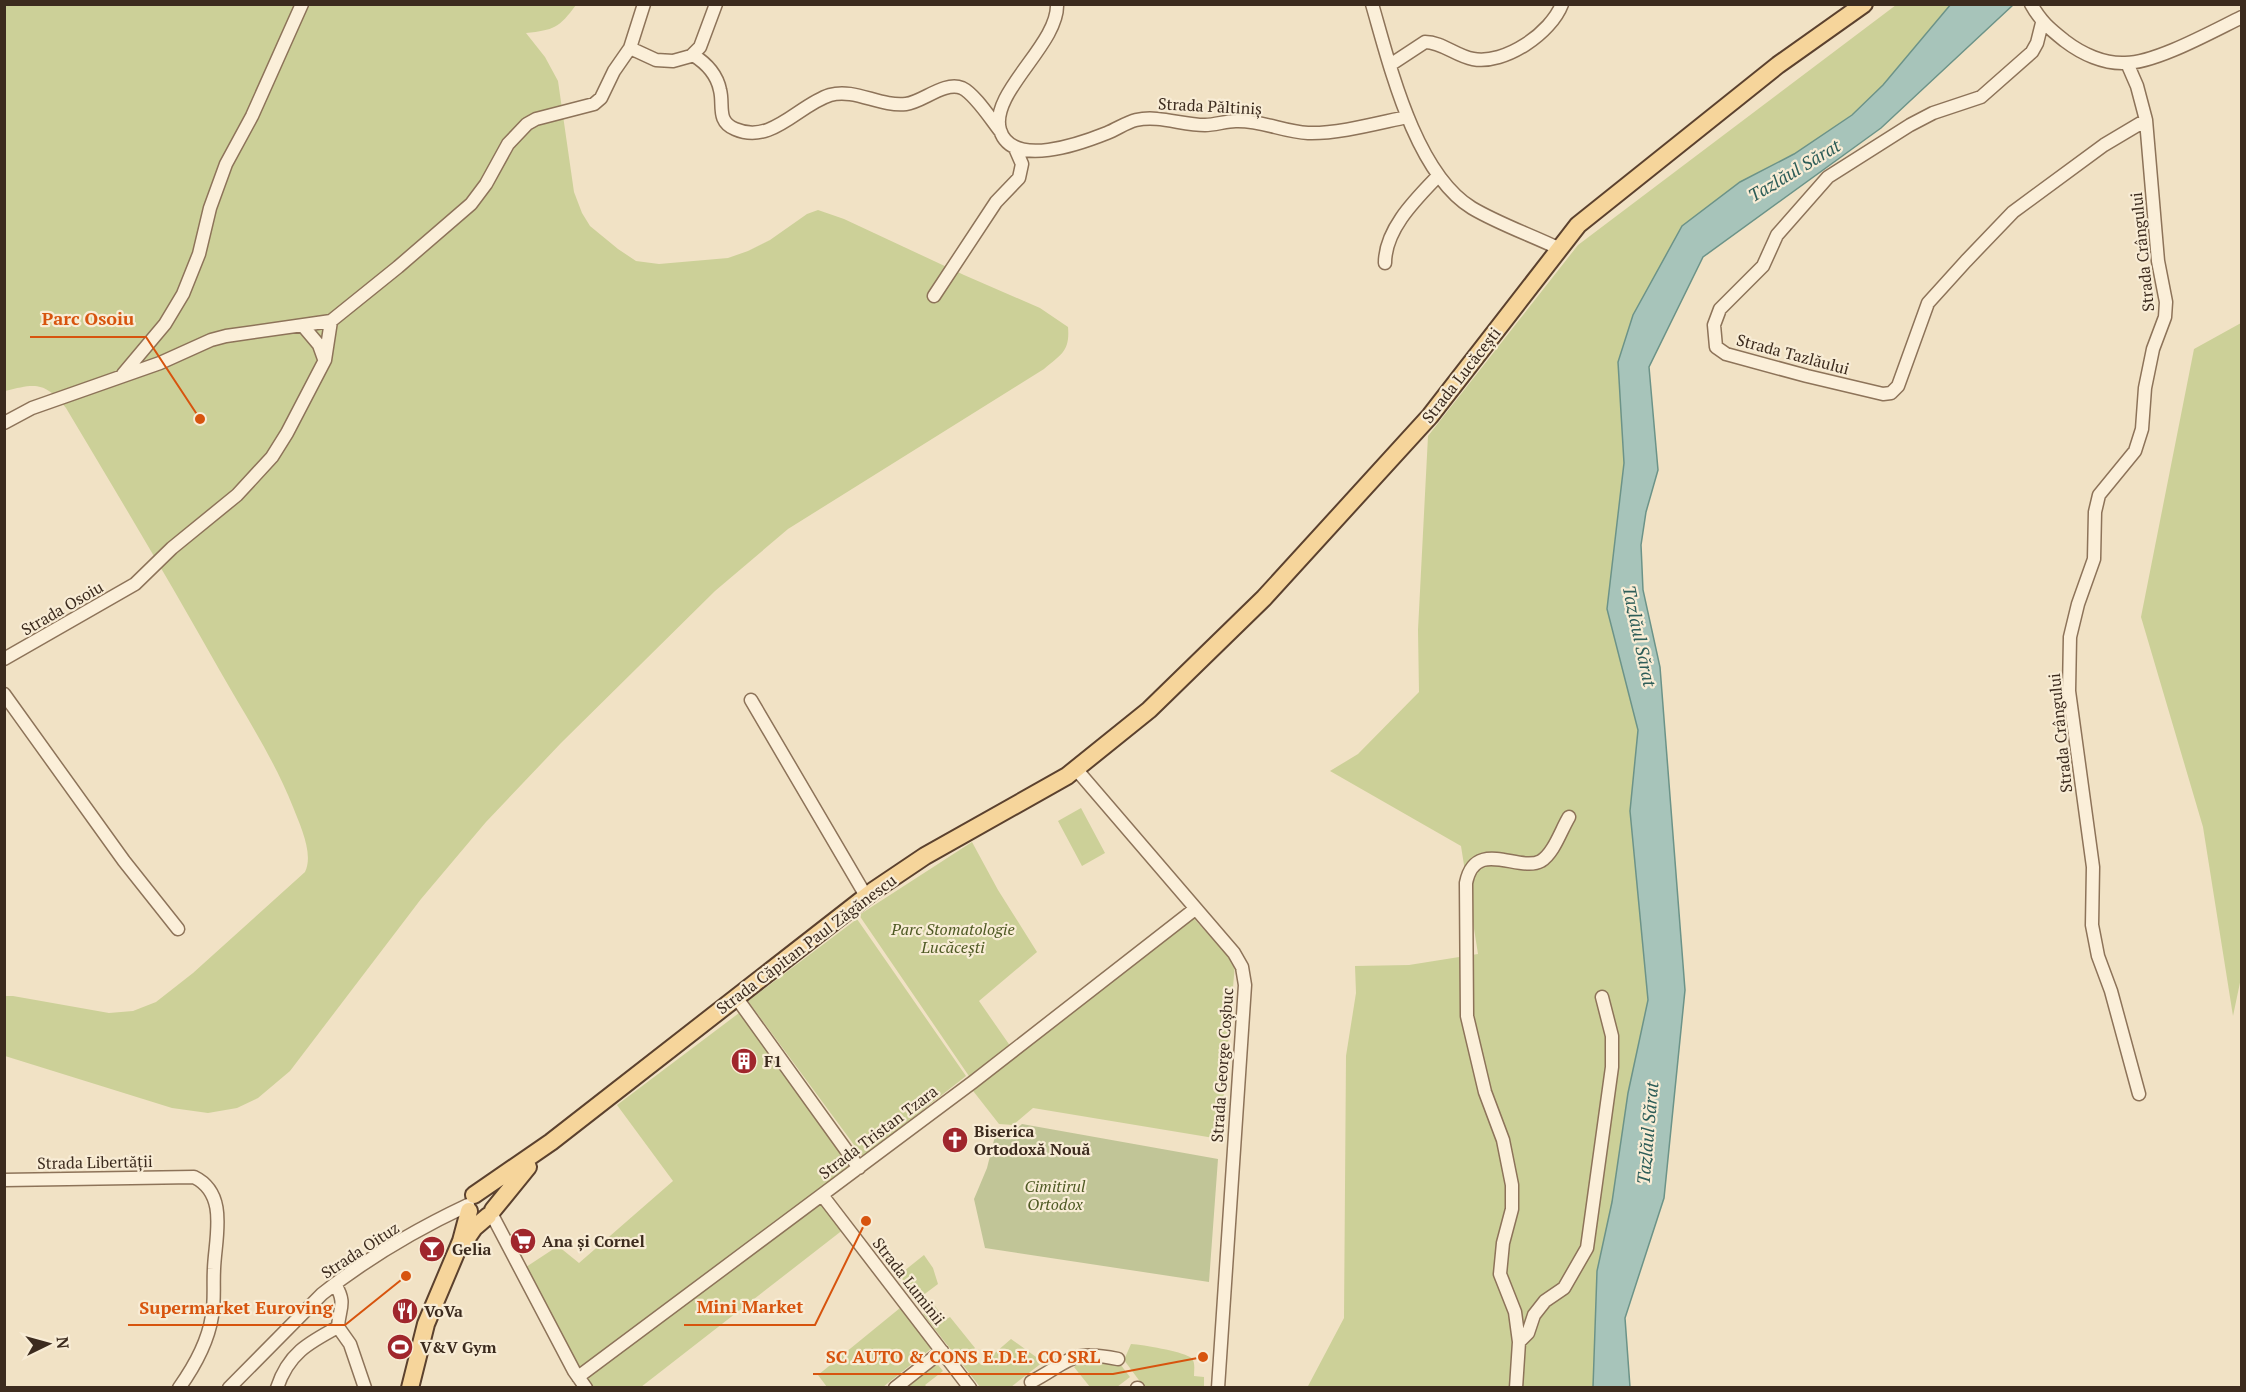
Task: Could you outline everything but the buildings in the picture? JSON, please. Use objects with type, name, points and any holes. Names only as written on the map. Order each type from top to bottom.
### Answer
[{"type":"main road","name":"Strada Lucăcești","points":[[1076,770],[1149,710],[1264,598],[1430,416],[1578,225],[1778,65],[1864,4]]},
{"type":"main road","name":"Strada Căpitan Paul Zăgănescu","points":[[410,1388],[417,1351],[451,1265],[471,1204],[866,896],[925,856],[1076,770]]},
{"type":"main road","name":"Strada Căpitan Paul Zăgănescu","points":[[451,1265],[474,1228],[491,1213],[551,1142]]},
{"type":"main road","points":[[471,1204],[478,1218],[491,1213]]},
{"type":"street","points":[[122,375],[165,324],[183,294],[199,254],[210,208],[226,164],[252,116],[302,4]]},
{"type":"street","points":[[4,423],[32,408],[160,363],[218,338],[331,321],[456,218],[479,195],[518,130],[536,119],[594,104],[601,98],[614,71],[630,48],[644,4]]},
{"type":"street","points":[[630,48],[656,60],[684,60],[700,47],[716,4]]},
{"type":"street","points":[[1001,134],[999,122],[1002,107],[1053,25],[1057,4]]},
{"type":"street","points":[[1372,4],[1407,117],[1438,176],[1471,208],[1560,249]]},
{"type":"street","points":[[1390,65],[1425,42],[1437,44],[1472,59],[1498,58],[1549,26],[1562,4]]},
{"type":"street","points":[[2031,4],[2042,23],[2077,50],[2108,62],[2127,63],[2149,58],[2192,41],[2241,17]]},
{"type":"street","name":"Strada Tazlăului","points":[[2042,23],[2032,52],[1981,98],[1933,113],[1828,177],[1777,235],[1763,266],[1720,309],[1714,324],[1716,346],[1726,354],[1807,376],[1883,394],[1891,393],[1898,386],[1928,303],[1966,261],[2013,212],[2104,145],[2146,120]]},
{"type":"street","points":[[693,55],[703,62],[715,77],[721,92],[721,113],[724,122],[739,131],[757,132],[773,128],[829,96],[847,94],[886,103],[906,104],[944,89],[958,87],[969,93],[1015,148],[1022,164],[1019,178],[996,202],[934,296]]},
{"type":"street","name":"Strada Crângului","points":[[2127,63],[2137,86],[2146,120],[2158,261],[2166,302],[2165,317],[2153,349],[2145,388],[2142,429],[2135,452],[2099,495],[2095,512],[2094,559],[2078,604],[2070,637],[2069,691],[2093,867],[2092,925],[2098,956],[2111,991],[2139,1094]]},
{"type":"street","name":"Strada Păltiniș","points":[[1015,148],[1029,152],[1065,147],[1107,133],[1136,120],[1162,119],[1204,125],[1236,121],[1308,133],[1351,128],[1407,117]]},
{"type":"street","points":[[1384,263],[1390,237],[1411,206],[1438,176]]},
{"type":"street","name":"Strada Osoiu","points":[[4,659],[135,584],[186,536],[237,495],[272,457],[287,433],[325,360],[331,321]]},
{"type":"street","points":[[303,326],[319,345],[325,360]]},
{"type":"street","points":[[4,694],[124,861],[178,929]]},
{"type":"street","points":[[751,700],[866,896]]},
{"type":"street","name":"Strada George Coșbuc","points":[[1076,770],[1234,953],[1242,967],[1245,985],[1218,1388]]},
{"type":"street","points":[[1516,1388],[1520,1342],[1515,1312],[1500,1274],[1503,1244],[1512,1209],[1512,1185],[1503,1140],[1485,1092],[1467,1016],[1466,883],[1469,870],[1475,864],[1492,858],[1502,858],[1519,863],[1540,861],[1550,853],[1569,817]]},
{"type":"street","name":"Strada Tristan Tzara","points":[[578,1377],[859,1168],[1195,909]]},
{"type":"street","points":[[736,997],[859,1168]]},
{"type":"street","points":[[1520,1342],[1528,1333],[1534,1315],[1545,1301],[1564,1288],[1587,1248],[1612,1067],[1612,1036],[1602,997]]},
{"type":"street","name":"Strada Libertății","points":[[4,1180],[194,1177],[208,1185],[214,1196],[218,1227],[212,1316],[200,1353],[179,1388]]},
{"type":"street","name":"Strada Luminii","points":[[822,1195],[970,1388]]},
{"type":"street","name":"Strada Oituz","points":[[229,1388],[335,1284],[389,1248],[471,1204]]},
{"type":"street","points":[[491,1213],[586,1388]]},
{"type":"street","points":[[335,1284],[343,1305],[338,1327],[350,1344],[365,1388]]},
{"type":"street","points":[[277,1388],[282,1373],[292,1357],[319,1337],[338,1327]]},
{"type":"street","points":[[895,1388],[942,1351]]},
{"type":"street","points":[[1030,1386],[1072,1357],[1084,1354],[1118,1359]]},
{"type":"green space","points":[[5,5],[576,5],[565,19],[550,29],[526,33],[545,57],[558,81],[574,192],[582,213],[590,226],[636,261],[659,264],[728,258],[770,240],[807,214],[818,210],[844,219],[1040,308],[1068,327],[1068,342],[1064,351],[1044,369],[788,529],[715,591],[561,743],[486,822],[421,899],[290,1071],[258,1098],[237,1108],[208,1113],[172,1108],[5,1056],[4,996],[109,1013],[133,1011],[156,1002],[193,973],[305,872],[308,857],[299,822],[268,754],[66,408],[52,393],[40,387],[5,391]]},
{"type":"green space","points":[[1896,5],[1951,5],[1883,85],[1852,115],[1794,154],[1740,182],[1618,362],[1624,463],[1607,609],[1638,730],[1630,811],[1648,1000],[1628,1093],[1612,1202],[1597,1271],[1593,1387],[1307,1388],[1344,1318],[1346,1056],[1356,993],[1355,966],[1409,965],[1478,954],[1461,846],[1330,771],[1358,754],[1419,692],[1418,630],[1428,436],[1578,245]]},
{"type":"green space","points":[[2241,323],[2242,973],[2233,1016],[2203,827],[2141,617],[2194,349]]},
{"type":"green space","points":[[1081,808],[1105,853],[1082,866],[1058,821]]},
{"type":"green space","name":"Parc Stomatologie Lucăcești","points":[[972,842],[998,890],[1037,952],[979,1001],[1013,1050],[973,1082],[859,915]]},
{"type":"green space","points":[[1190,914],[1235,964],[1220,1139],[1033,1108],[1013,1125],[999,1124],[970,1087]]},
{"type":"green space","points":[[857,919],[966,1076],[863,1157],[748,1001]]},
{"type":"green space","points":[[739,1013],[852,1164],[579,1371],[523,1269],[558,1246],[579,1263],[673,1181],[617,1105]]},
{"type":"green space","name":"Cimitirul Ortodox","points":[[1022,1124],[1218,1159],[1209,1282],[985,1248],[974,1199],[987,1168],[997,1128],[1014,1131]]},
{"type":"green space","points":[[820,1200],[844,1229],[641,1387],[592,1387],[584,1377]]},
{"type":"green space","points":[[924,1255],[933,1268],[938,1284],[918,1299],[899,1275]]},
{"type":"green space","points":[[935,1306],[945,1320],[950,1317],[975,1348],[971,1352],[981,1365],[1011,1339],[1043,1362],[1011,1387],[980,1387],[923,1314]]},
{"type":"green space","points":[[900,1308],[932,1348],[883,1387],[827,1387],[818,1375]]},
{"type":"green space","points":[[1131,1344],[1153,1347],[1190,1357],[1194,1363],[1194,1376],[1204,1377],[1204,1387],[1144,1387],[1124,1360]]},
{"type":"green space","points":[[1086,1358],[1117,1360],[1130,1377],[1117,1387],[1090,1387],[1074,1367]]},
{"type":"green space","points":[[935,1361],[943,1371],[925,1385],[927,1387],[901,1388]]},
{"type":"water","name":"Tazlăul Sărat","points":[[1951,4],[2013,5],[1881,128],[1703,257],[1649,367],[1658,470],[1646,512],[1641,545],[1643,590],[1660,667],[1685,990],[1664,1198],[1625,1318],[1630,1387],[1593,1387],[1597,1271],[1612,1202],[1628,1093],[1648,1000],[1630,811],[1638,730],[1607,609],[1624,463],[1618,362],[1633,315],[1682,226],[1740,182],[1794,154],[1852,115],[1883,85]]},
{"type":"place","name":"Parc Osoiu","points":[[200,419]]},
{"type":"place","name":"F1","points":[[744,1061]]},
{"type":"place","name":"Biserica Ortodoxă Nouă","points":[[955,1140]]},
{"type":"place","name":"Mini Market","points":[[866,1221]]},
{"type":"place","name":"Ana și Cornel","points":[[523,1241]]},
{"type":"place","name":"Gelia","points":[[432,1249]]},
{"type":"place","name":"Supermarket Euroving","points":[[406,1276]]},
{"type":"place","name":"VoVa","points":[[405,1311]]},
{"type":"place","name":"V&V Gym","points":[[400,1347]]},
{"type":"place","name":"SC AUTO & CONS E.D.E. CO SRL","points":[[1203,1357]]}]
